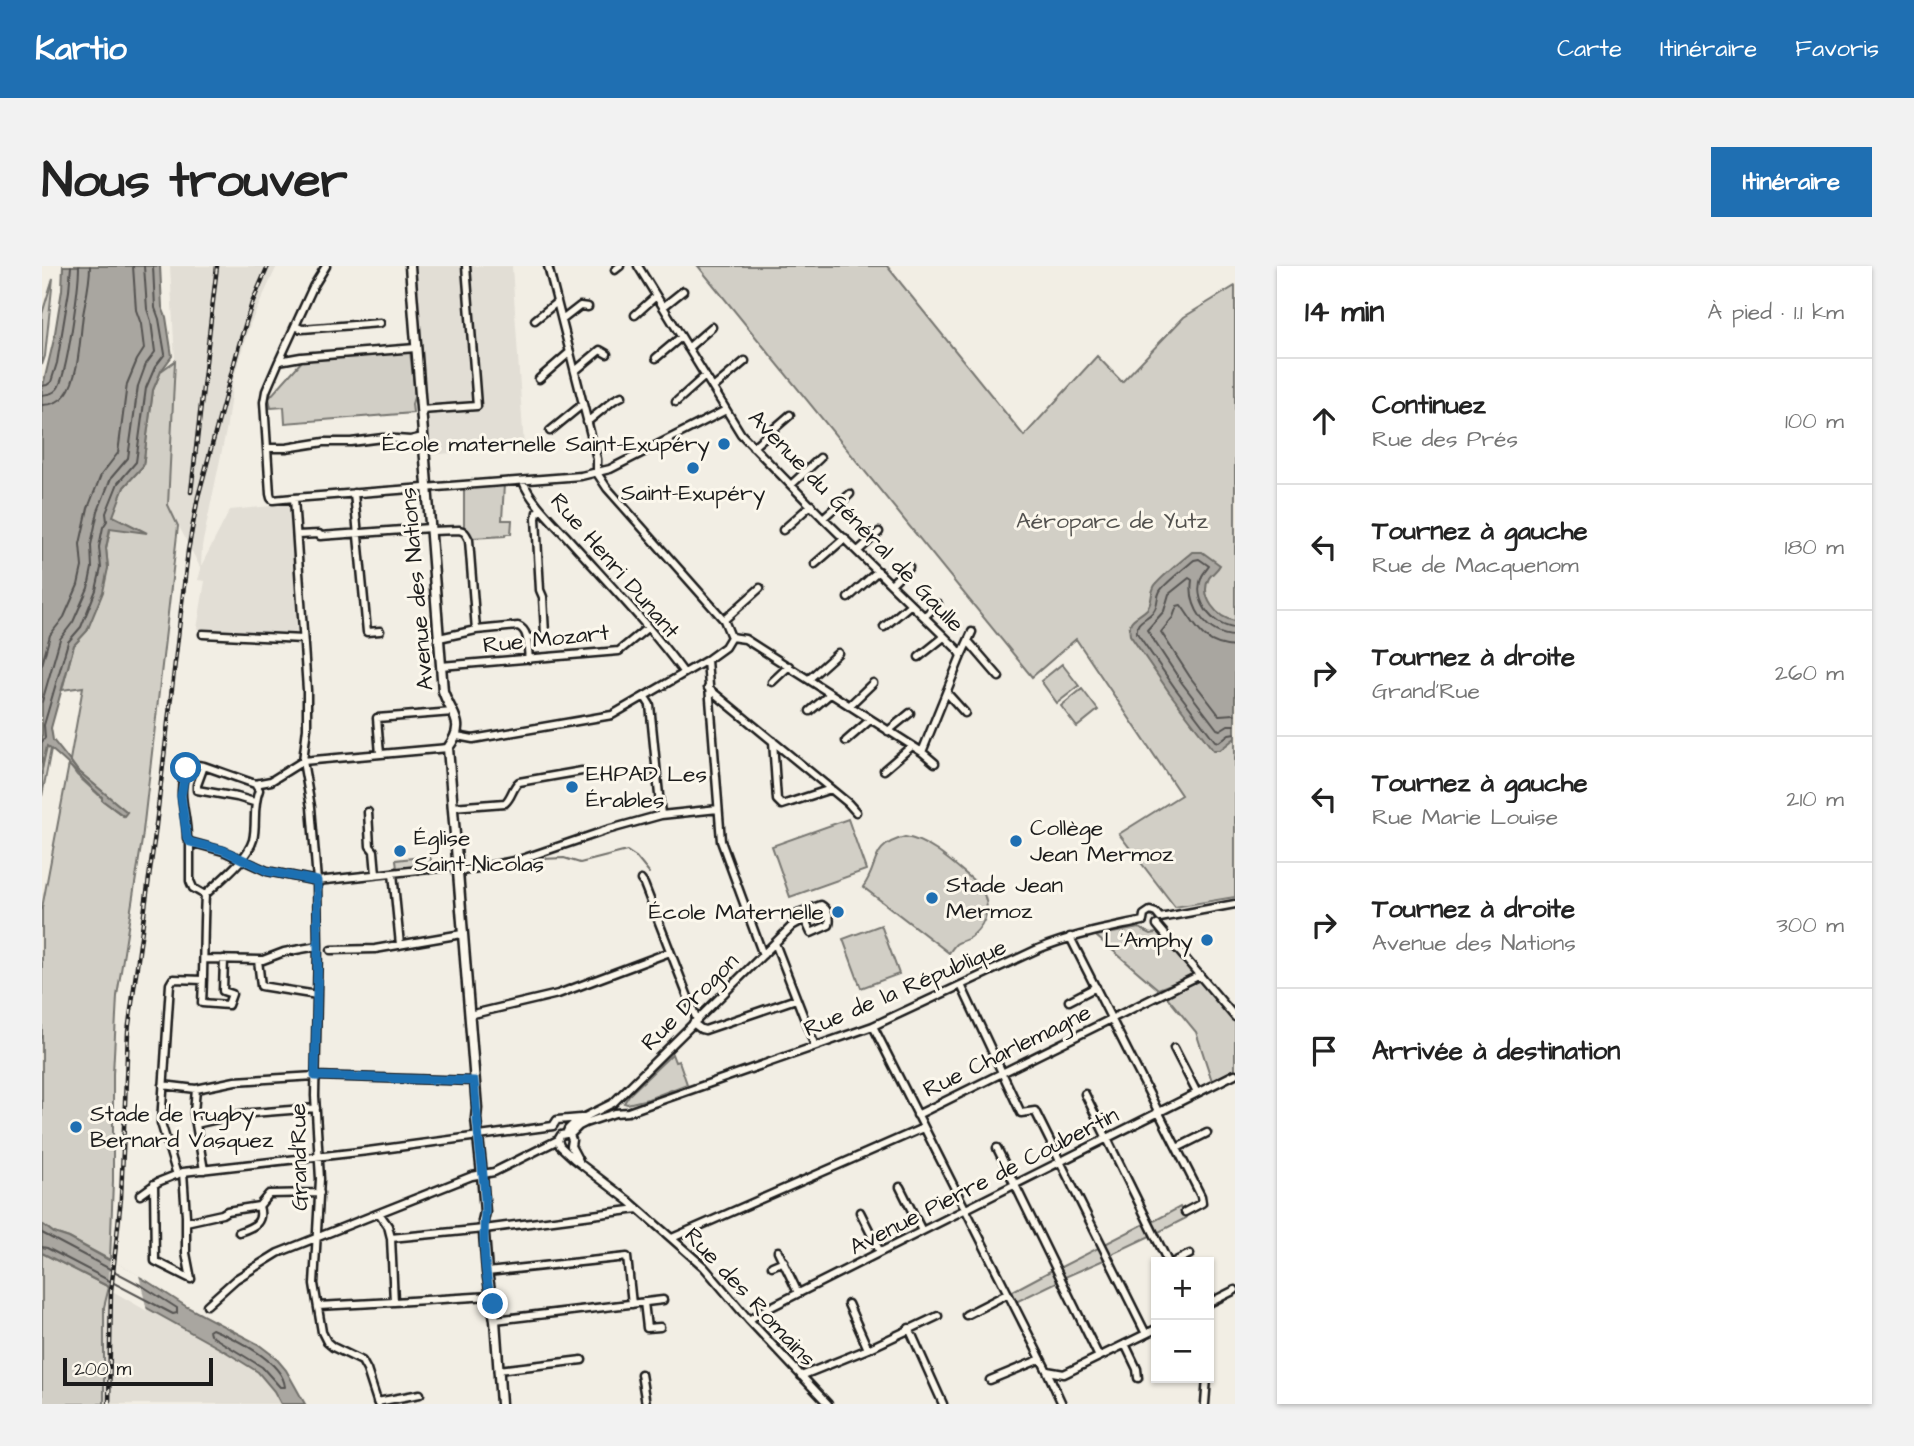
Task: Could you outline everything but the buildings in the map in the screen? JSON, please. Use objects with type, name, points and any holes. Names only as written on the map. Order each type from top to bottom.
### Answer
[{"type":"main road","name":"Avenue des Nations","points":[[410,266],[443,691],[456,721],[457,736]]},
{"type":"main road","points":[[457,736],[448,748],[482,1174],[487,1272],[495,1320],[501,1404]]},
{"type":"street","points":[[295,498],[271,498],[264,395],[326,266]]},
{"type":"street","points":[[421,410],[477,406],[466,266]]},
{"type":"street","points":[[541,266],[550,274]]},
{"type":"street","points":[[548,266],[597,459],[597,473],[607,488],[724,620],[731,637]]},
{"type":"street","name":"Avenue du Général de Gaulle","points":[[639,266],[741,434],[961,656]]},
{"type":"street","points":[[663,307],[683,291]]},
{"type":"street","points":[[635,315],[656,296]]},
{"type":"street","points":[[535,320],[557,302]]},
{"type":"street","points":[[562,320],[580,306],[588,307]]},
{"type":"street","points":[[295,326],[302,329],[380,323]]},
{"type":"street","points":[[688,348],[712,327]]},
{"type":"street","points":[[656,358],[681,337]]},
{"type":"street","points":[[279,361],[416,348]]},
{"type":"street","points":[[575,371],[600,350],[607,354]]},
{"type":"street","points":[[539,379],[570,352]]},
{"type":"street","points":[[713,388],[745,361]]},
{"type":"street","points":[[676,402],[705,376]]},
{"type":"street","points":[[587,422],[622,396]]},
{"type":"street","points":[[551,431],[583,404]]},
{"type":"street","points":[[597,473],[726,411]]},
{"type":"street","points":[[753,447],[790,415]]},
{"type":"street","points":[[267,448],[383,438],[423,438]]},
{"type":"street","points":[[791,485],[820,458]]},
{"type":"street","name":"Rue Henri Dunant","points":[[295,498],[581,477],[597,473]]},
{"type":"street","name":"Rue Henri Dunant","points":[[523,481],[541,509],[684,673]]},
{"type":"street","points":[[355,493],[368,632],[380,631]]},
{"type":"street","points":[[823,518],[850,494]]},
{"type":"street","name":"Grand'Rue","points":[[295,498],[307,690],[307,728],[303,761],[311,807],[323,949],[317,995],[315,1076],[320,1193],[314,1284],[327,1342],[362,1361],[378,1403]]},
{"type":"street","points":[[783,530],[811,505]]},
{"type":"street","points":[[527,638],[542,637],[545,634],[536,518],[541,509]]},
{"type":"street","points":[[297,535],[430,529],[463,531],[469,540],[476,630]]},
{"type":"street","points":[[858,551],[879,532]]},
{"type":"street","points":[[815,564],[845,538]]},
{"type":"street","points":[[891,584],[909,568]]},
{"type":"street","points":[[848,598],[878,571]]},
{"type":"street","points":[[724,620],[760,588]]},
{"type":"street","points":[[884,627],[911,604]]},
{"type":"street","points":[[924,617],[938,604]]},
{"type":"street","points":[[439,638],[476,630],[518,626],[525,631],[529,659]]},
{"type":"street","name":"Rue Mozart","points":[[441,667],[619,650],[647,628]]},
{"type":"street","name":"Avenue du Général de Gaulle","points":[[922,752],[972,632]]},
{"type":"street","points":[[203,634],[303,639]]},
{"type":"street","points":[[457,736],[473,739],[612,715],[707,660],[725,647],[731,637]]},
{"type":"street","points":[[731,637],[745,639],[789,666],[922,752],[935,764]]},
{"type":"street","points":[[919,657],[944,637]]},
{"type":"street","points":[[968,641],[999,677]]},
{"type":"street","points":[[809,679],[838,653]]},
{"type":"street","points":[[707,660],[721,841],[763,955]]},
{"type":"street","points":[[772,682],[789,666]]},
{"type":"street","points":[[849,706],[873,683]]},
{"type":"street","points":[[708,688],[831,789],[856,813]]},
{"type":"street","points":[[947,693],[965,713]]},
{"type":"street","points":[[810,711],[830,694]]},
{"type":"street","points":[[645,697],[650,705],[662,815]]},
{"type":"street","points":[[380,754],[377,718],[453,712]]},
{"type":"street","points":[[888,731],[910,713]]},
{"type":"street","points":[[846,741],[870,720]]},
{"type":"street","points":[[772,741],[777,800],[782,805],[831,789]]},
{"type":"street","points":[[884,770],[912,746]]},
{"type":"street","points":[[205,895],[193,888],[190,881],[189,840],[181,796],[186,764],[204,766],[255,784],[271,781],[303,761],[448,748]]},
{"type":"street","points":[[204,766],[197,790],[254,802]]},
{"type":"street","points":[[452,807],[505,803],[514,785],[519,782],[582,771]]},
{"type":"street","points":[[224,960],[223,991],[232,994],[228,1005],[202,1003],[205,895],[231,871],[252,842],[254,802],[259,790],[255,784]]},
{"type":"street","points":[[189,840],[223,850],[267,871],[317,881],[457,869],[520,860],[607,830],[662,815],[718,808]]},
{"type":"street","points":[[368,812],[370,846],[374,851],[376,874]]},
{"type":"street","points":[[393,873],[400,945]]},
{"type":"street","points":[[641,880],[695,1022],[701,1029],[705,1030],[796,999]]},
{"type":"street","points":[[1235,904],[1158,922],[1151,928],[1143,921],[1144,915],[1150,911],[1156,912],[1158,922],[1235,1017]]},
{"type":"street","name":"Rue Drogon","points":[[615,1107],[695,1022],[792,926],[801,921],[806,922],[811,933],[829,925],[830,919],[825,907],[821,905],[798,913],[792,926]]},
{"type":"street","name":"Rue de la République","points":[[140,1195],[180,1173],[553,1126],[557,1120],[583,1118],[615,1107],[628,1112],[873,1026],[1038,949],[1070,937],[1143,921]]},
{"type":"street","points":[[204,959],[258,960],[284,952],[375,949],[462,934]]},
{"type":"street","points":[[1070,937],[1202,1200],[1200,1204],[1185,1212]]},
{"type":"street","points":[[775,943],[815,1046]]},
{"type":"street","points":[[469,1015],[558,994],[670,952]]},
{"type":"street","points":[[258,960],[261,986],[317,995]]},
{"type":"street","name":"Rue Charlemagne","points":[[917,1115],[1200,975]]},
{"type":"street","points":[[154,1185],[155,1261],[191,1279],[186,1253],[186,1222],[180,1173],[161,1123],[170,984],[173,979],[203,980]]},
{"type":"street","points":[[961,985],[1021,1113],[1035,1111],[1146,1334]]},
{"type":"street","points":[[1069,1001],[1096,987]]},
{"type":"street","points":[[873,1026],[1062,1404]]},
{"type":"street","points":[[1174,1048],[1197,1093]]},
{"type":"street","name":"Avenue Pierre de Coubertin","points":[[749,1320],[1235,1074]]},
{"type":"street","points":[[163,1085],[196,1089],[235,1082],[315,1076],[474,1081]]},
{"type":"street","points":[[196,1089],[194,1113],[204,1170]]},
{"type":"street","points":[[1085,1094],[1166,1257]]},
{"type":"street","name":"Rue de la République","points":[[564,1136],[615,1107]]},
{"type":"street","points":[[196,1124],[240,1114],[316,1108]]},
{"type":"street","name":"Rue de la République","points":[[564,1136],[568,1129],[583,1118]]},
{"type":"street","points":[[553,1126],[572,1140],[571,1146],[563,1148]]},
{"type":"street","points":[[672,1238],[923,1128]]},
{"type":"street","points":[[1177,1148],[1207,1133]]},
{"type":"street","points":[[207,1305],[236,1279],[278,1253],[472,1176],[494,1172],[564,1136]]},
{"type":"street","name":"Rue des Romains","points":[[564,1136],[558,1144],[704,1267],[749,1320],[828,1404]]},
{"type":"street","name":"Rue des Romains","points":[[571,1146],[580,1163]]},
{"type":"street","points":[[997,1148],[1099,1357]]},
{"type":"street","points":[[900,1187],[922,1231]]},
{"type":"street","points":[[239,1231],[253,1228],[259,1222],[260,1206],[269,1194],[320,1193]]},
{"type":"street","points":[[186,1222],[222,1214],[227,1210],[260,1206]]},
{"type":"street","points":[[391,1238],[484,1230],[638,1209]]},
{"type":"street","points":[[860,1212],[880,1252]]},
{"type":"street","points":[[379,1213],[388,1226],[391,1238],[394,1302]]},
{"type":"street","points":[[778,1251],[798,1293]]},
{"type":"street","points":[[1184,1257],[1190,1254]]},
{"type":"street","points":[[487,1272],[626,1257],[632,1304]]},
{"type":"street","points":[[772,1266],[784,1261]]},
{"type":"street","points":[[1214,1300],[1235,1290]]},
{"type":"street","points":[[965,1315],[1007,1294]]},
{"type":"street","points":[[318,1306],[490,1296]]},
{"type":"street","points":[[495,1320],[663,1300]]},
{"type":"street","points":[[644,1302],[646,1328],[660,1327]]},
{"type":"street","points":[[848,1304],[868,1349]]},
{"type":"street","points":[[801,1376],[868,1349],[938,1316]]},
{"type":"street","points":[[909,1328],[943,1404]]},
{"type":"street","points":[[1047,1371],[1064,1374],[1151,1332]]},
{"type":"street","points":[[1125,1344],[1138,1370],[1138,1378]]},
{"type":"street","points":[[990,1380],[1041,1359]]},
{"type":"street","points":[[498,1370],[582,1360]]},
{"type":"street","points":[[641,1374],[646,1404]]},
{"type":"street","points":[[1205,1404],[1207,1383]]},
{"type":"street","points":[[378,1403],[420,1394]]},
{"type":"shaded area","points":[[170,266],[277,266],[250,324],[233,380],[226,431],[202,546],[201,566],[230,510],[291,504],[297,635],[197,629],[205,581],[198,580],[201,569],[168,505],[175,361]]},
{"type":"shaded area","points":[[413,266],[512,266],[524,447],[429,455]]},
{"type":"shaded area","points":[[109,1287],[258,1372],[281,1404],[104,1404],[104,1307]]},
{"type":"green space","name":"Aéroparc de Yutz","points":[[698,266],[887,266],[1024,436],[1097,356],[1122,382],[1184,317],[1235,286],[1235,897],[1175,907],[1119,834],[1181,795],[1076,639],[1032,677]]},
{"type":"green space","points":[[53,278],[45,356],[42,365],[42,314]]},
{"type":"green space","points":[[410,351],[415,394],[413,413],[285,423],[284,407],[271,408],[269,398],[302,361]]},
{"type":"green space","points":[[175,361],[168,505],[178,526],[142,840],[117,996],[110,1260],[54,1233],[42,1224],[42,908],[69,764],[102,800],[123,816],[127,812],[77,770],[70,760],[83,687],[62,690],[74,645],[87,631],[108,568],[106,548],[111,527],[144,532],[112,516],[124,487],[143,466],[153,390],[161,371]]},
{"type":"green space","points":[[504,484],[502,520],[512,520],[511,534],[472,538],[464,526],[464,488]]},
{"type":"green space","points":[[1062,664],[1079,686],[1057,703],[1041,681]]},
{"type":"green space","points":[[1082,689],[1098,710],[1077,727],[1061,706]]},
{"type":"green space","points":[[46,745],[51,749],[42,796],[42,769]]},
{"type":"green space","points":[[848,819],[866,870],[790,897],[772,846]]},
{"type":"green space","name":"Stade Jean Mermoz","points":[[905,837],[924,843],[943,856],[978,884],[985,898],[987,912],[982,925],[971,937],[956,944],[949,953],[863,887],[880,851],[886,845]]},
{"type":"green space","points":[[430,856],[432,865],[397,869],[396,860]]},
{"type":"green space","points":[[881,925],[899,974],[861,988],[843,939]]},
{"type":"green space","points":[[1139,928],[1151,934],[1161,932],[1193,972],[1192,976],[1158,989],[1096,936]]},
{"type":"green space","points":[[1197,980],[1202,981],[1235,1022],[1235,1069],[1212,1081],[1196,1032],[1167,997]]},
{"type":"green space","points":[[672,1054],[675,1062],[679,1061],[687,1084],[648,1099],[624,1103],[629,1095]]},
{"type":"green space","points":[[1180,1207],[1186,1218],[1157,1233],[1152,1222]]},
{"type":"green space","points":[[1146,1223],[1152,1235],[1110,1255],[1105,1244]]},
{"type":"green space","points":[[1100,1247],[1106,1259],[1063,1278],[1059,1268]]},
{"type":"green space","points":[[42,1253],[109,1287],[104,1307],[104,1404],[42,1404]]},
{"type":"green space","points":[[1054,1269],[1059,1281],[1016,1302],[1011,1292]]},
{"type":"water","points":[[63,266],[160,266],[162,307],[172,356],[161,371],[153,390],[143,466],[124,487],[113,516],[147,533],[110,528],[106,548],[108,568],[103,592],[87,631],[74,645],[51,728],[53,740],[77,770],[127,812],[124,816],[102,800],[102,797],[47,746],[42,769],[42,390],[54,339]]},
{"type":"water","points":[[1192,552],[1202,552],[1220,565],[1209,578],[1206,592],[1216,611],[1235,621],[1235,738],[1220,750],[1213,750],[1169,692],[1130,635],[1129,629],[1131,622],[1149,606],[1156,584]]},
{"type":"water","points":[[42,1224],[54,1233],[69,1238],[147,1281],[187,1307],[258,1344],[286,1370],[305,1404],[281,1404],[258,1372],[109,1287],[42,1253]]},
{"type":"pier","points":[[110,1259],[139,1275],[147,1311],[109,1289]]},
{"type":"waterway","points":[[542,859],[564,858],[580,863],[627,851],[636,857],[649,873]]},
{"type":"railway","points":[[191,492],[217,266]]},
{"type":"railway","points":[[109,1404],[111,1291],[121,1198],[128,1032],[155,834],[188,551],[198,497],[239,345],[252,303],[268,266]]},
{"type":"place","name":"École maternelle Saint-Exupéry","points":[[724,444]]},
{"type":"place","name":"Saint-Exupéry","points":[[693,468]]},
{"type":"place","name":"EHPAD Les Érables","points":[[572,787]]},
{"type":"place","name":"Collège Jean Mermoz","points":[[1016,841]]},
{"type":"place","name":"Église Saint-Nicolas","points":[[400,851]]},
{"type":"place","name":"Stade Jean Mermoz","points":[[932,898]]},
{"type":"place","name":"École Maternelle","points":[[838,912]]},
{"type":"place","name":"L'Amphy","points":[[1207,940]]},
{"type":"place","name":"Stade de rugby Bernard Vasquez","points":[[76,1127]]},
{"type":"route","points":[[186,768],[181,796],[187,838],[190,842],[223,850],[275,874],[317,881],[315,1076],[474,1081],[485,1212],[483,1221],[486,1258],[493,1304]]}]
